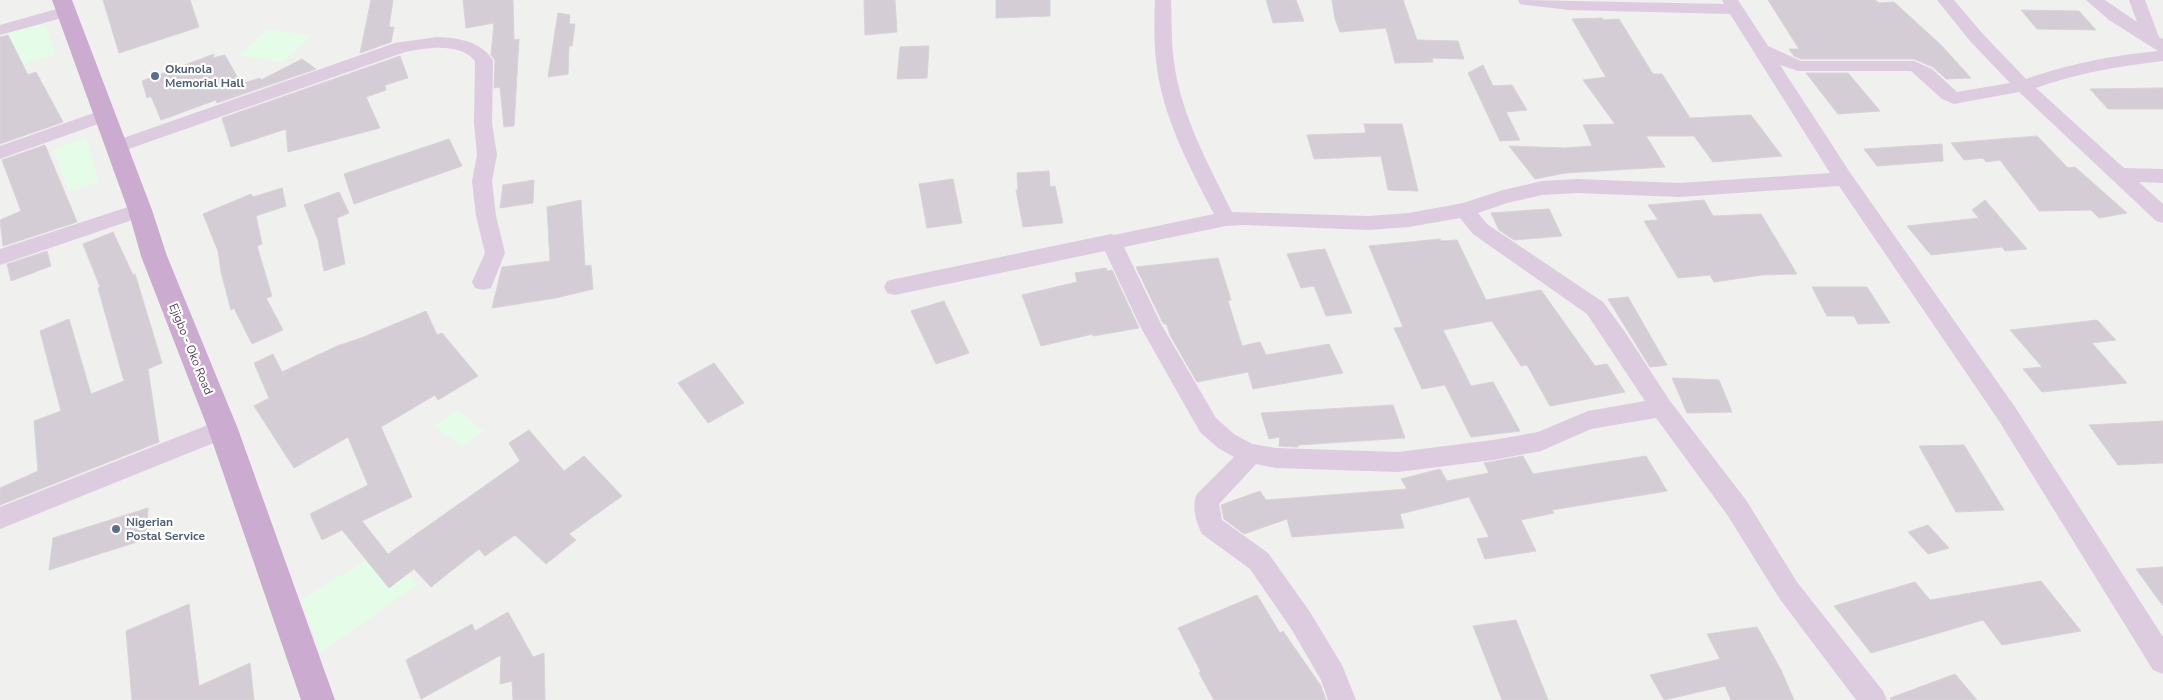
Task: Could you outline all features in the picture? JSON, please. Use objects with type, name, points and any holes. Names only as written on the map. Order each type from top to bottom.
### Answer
[{"type":"main road","name":"Ejigbo - Oko Road","points":[[64,6],[140,210],[154,256],[223,429],[318,700]]},
{"type":"street","points":[[1163,0],[1163,35],[1171,92],[1197,163],[1226,220]]},
{"type":"street","points":[[1526,0],[1733,5],[1844,179],[2007,414],[2163,661]]},
{"type":"street","points":[[1946,0],[2005,69],[2122,175],[2163,216]]},
{"type":"street","points":[[2094,0],[2115,16],[2157,42]]},
{"type":"street","points":[[2137,0],[2157,42]]},
{"type":"street","points":[[0,30],[64,6]]},
{"type":"street","points":[[116,147],[401,46],[425,43],[474,49],[484,60],[483,123],[486,155],[482,181],[486,216],[495,253],[483,282]]},
{"type":"street","points":[[1760,48],[1798,66],[1914,66],[1931,76],[1946,94],[1954,98],[2023,86],[2048,77],[2132,60],[2163,56]]},
{"type":"street","points":[[2005,69],[2048,77]]},
{"type":"street","points":[[0,153],[105,115]]},
{"type":"street","points":[[2122,175],[2163,176]]},
{"type":"street","points":[[895,287],[1226,220],[1244,218],[1368,223],[1409,220],[1465,210],[1503,197],[1542,188],[1577,186],[1680,190],[1844,179]]},
{"type":"street","points":[[0,257],[140,210]]},
{"type":"street","points":[[1465,210],[1480,229],[1595,308],[1618,338],[1662,408],[1737,508],[1788,590],[1873,700]]},
{"type":"street","points":[[1111,242],[1151,326],[1208,425],[1226,441],[1247,453],[1276,458],[1398,462],[1493,450],[1542,441],[1588,420],[1662,408]]},
{"type":"street","points":[[0,518],[223,429]]},
{"type":"street","points":[[1247,453],[1244,462],[1206,501],[1210,526],[1259,561],[1301,621],[1332,674],[1342,700]]},
{"type":"shaded area","points":[[45,24],[55,54],[0,72],[0,35]]},
{"type":"shaded area","points":[[268,29],[311,36],[282,62],[239,55]]},
{"type":"shaded area","points":[[86,138],[99,182],[69,192],[53,150]]},
{"type":"shaded area","points":[[457,410],[484,431],[462,447],[435,426]]},
{"type":"shaded area","points":[[386,548],[417,585],[321,652],[301,600]]},
{"type":"building","points":[[103,0],[190,0],[199,27],[119,53]]},
{"type":"building","points":[[371,0],[393,0],[389,27],[394,27],[391,42],[360,53]]},
{"type":"building","points":[[463,0],[513,0],[514,40],[519,39],[514,126],[504,127],[500,87],[494,88],[495,60],[491,55],[494,23],[466,28]]},
{"type":"building","points":[[864,0],[895,0],[897,32],[865,35]]},
{"type":"building","points":[[996,0],[1050,0],[1050,16],[996,18]]},
{"type":"building","points":[[1266,0],[1296,0],[1304,21],[1273,23]]},
{"type":"building","points":[[1332,0],[1403,0],[1417,40],[1458,41],[1464,59],[1432,58],[1433,62],[1395,63],[1386,28],[1340,32],[1335,19]]},
{"type":"building","points":[[1768,0],[1875,0],[1879,3],[1894,2],[1941,45],[1971,78],[1946,79],[1933,67],[1914,59],[1801,59],[1794,56],[1789,49],[1799,49]]},
{"type":"building","points":[[2021,10],[2079,11],[2096,30],[2037,29]]},
{"type":"building","points":[[558,13],[570,15],[569,24],[575,24],[572,46],[569,46],[568,74],[548,77]]},
{"type":"building","points":[[1602,18],[1603,20],[1619,19],[1653,74],[1662,74],[1690,118],[1751,115],[1782,156],[1713,162],[1694,136],[1646,136],[1665,167],[1565,173],[1535,179],[1509,146],[1565,148],[1592,146],[1583,125],[1615,124],[1583,80],[1606,77],[1572,19]]},
{"type":"building","points":[[8,35],[28,75],[36,72],[63,122],[0,144],[0,37]]},
{"type":"building","points":[[929,46],[927,78],[897,79],[900,47]]},
{"type":"building","points":[[214,54],[213,58],[225,55],[241,84],[260,78],[261,80],[302,59],[316,69],[217,103],[216,100],[161,120],[151,96],[147,98],[142,81]]},
{"type":"building","points":[[400,56],[408,78],[385,85],[386,90],[366,97],[380,128],[288,152],[286,129],[231,147],[222,118]]},
{"type":"building","points":[[1483,65],[1493,86],[1512,85],[1527,110],[1506,112],[1520,140],[1500,141],[1468,73]]},
{"type":"building","points":[[1806,73],[1848,73],[1880,111],[1838,114]]},
{"type":"building","points":[[2163,88],[2163,109],[2108,109],[2090,89]]},
{"type":"building","points":[[1364,124],[1402,124],[1418,191],[1388,190],[1381,156],[1314,159],[1307,135],[1366,133]]},
{"type":"building","points":[[2037,136],[2068,168],[2075,167],[2127,213],[2099,218],[2091,210],[2039,211],[2000,160],[1986,162],[1983,158],[1964,160],[1951,143]]},
{"type":"building","points":[[449,139],[462,166],[354,204],[344,174]]},
{"type":"building","points":[[1942,144],[1943,161],[1877,166],[1864,149]]},
{"type":"building","points":[[45,145],[77,222],[3,246],[0,220],[21,211],[2,160]]},
{"type":"building","points":[[1049,171],[1050,187],[1055,186],[1063,223],[1023,227],[1016,190],[1018,190],[1017,173]]},
{"type":"building","points":[[953,179],[962,223],[927,228],[919,184]]},
{"type":"building","points":[[534,180],[533,203],[500,208],[503,185]]},
{"type":"building","points":[[282,188],[286,206],[256,216],[262,244],[257,246],[272,296],[266,298],[283,330],[252,344],[234,308],[231,310],[221,272],[218,251],[203,214],[251,194],[253,197]]},
{"type":"building","points":[[339,192],[349,213],[337,218],[345,264],[324,271],[318,240],[304,205]]},
{"type":"building","points":[[581,200],[585,266],[591,265],[593,289],[556,298],[492,308],[502,267],[550,261],[547,207]]},
{"type":"building","points":[[1704,200],[1713,216],[1761,214],[1797,274],[1762,275],[1714,282],[1710,275],[1678,278],[1644,221],[1658,220],[1648,205]]},
{"type":"building","points":[[1985,200],[2027,249],[2005,251],[2002,247],[1931,255],[1907,226],[1979,218],[1972,210]]},
{"type":"building","points":[[1549,209],[1562,236],[1514,240],[1499,230],[1491,213]]},
{"type":"building","points":[[113,232],[133,275],[135,274],[162,363],[148,369],[159,442],[0,505],[0,488],[38,471],[34,421],[61,411],[40,331],[69,319],[91,394],[124,381],[98,288],[100,287],[83,244]]},
{"type":"building","points":[[1440,239],[1441,241],[1457,240],[1486,300],[1541,290],[1595,366],[1607,364],[1625,392],[1550,406],[1527,365],[1521,366],[1492,321],[1443,330],[1471,386],[1493,382],[1520,431],[1471,437],[1445,385],[1422,389],[1394,328],[1403,327],[1369,246]]},
{"type":"building","points":[[1325,249],[1352,313],[1326,316],[1314,286],[1301,288],[1287,254]]},
{"type":"building","points":[[47,251],[51,266],[11,281],[7,264]]},
{"type":"building","points":[[1218,258],[1231,300],[1228,301],[1242,346],[1260,342],[1266,355],[1329,344],[1343,373],[1253,389],[1248,372],[1197,382],[1170,335],[1167,325],[1163,323],[1136,267]]},
{"type":"building","points":[[1106,268],[1107,271],[1112,270],[1139,328],[1093,336],[1093,334],[1041,346],[1022,295],[1077,282],[1075,273]]},
{"type":"building","points":[[1812,287],[1867,287],[1890,323],[1858,324],[1854,316],[1827,316]]},
{"type":"building","points":[[1628,297],[1667,365],[1650,367],[1608,299]]},
{"type":"building","points":[[944,301],[969,353],[936,364],[911,311]]},
{"type":"building","points":[[426,311],[437,335],[442,333],[478,376],[438,400],[435,395],[381,427],[412,497],[362,521],[388,554],[520,461],[509,443],[529,430],[564,471],[584,456],[622,496],[569,534],[576,540],[546,564],[515,535],[485,556],[479,549],[431,587],[414,569],[389,588],[342,530],[322,540],[310,514],[368,485],[348,437],[294,468],[254,406],[269,398],[254,363],[273,354],[282,372],[337,346]]},
{"type":"building","points":[[2097,320],[2116,340],[2092,343],[2127,383],[2042,392],[2023,369],[2042,367],[2010,330]]},
{"type":"building","points":[[714,363],[744,403],[708,423],[678,383]]},
{"type":"building","points":[[1672,378],[1719,380],[1732,412],[1687,413]]},
{"type":"building","points":[[1393,405],[1405,438],[1298,445],[1298,447],[1279,446],[1280,437],[1269,439],[1261,413]]},
{"type":"building","points":[[2163,421],[2163,463],[2118,465],[2089,425]]},
{"type":"building","points":[[1964,445],[2004,510],[1956,512],[1919,446]]},
{"type":"building","points":[[1523,456],[1533,474],[1646,456],[1667,491],[1552,510],[1554,513],[1521,520],[1536,551],[1485,559],[1477,539],[1489,537],[1469,497],[1400,514],[1404,528],[1292,537],[1287,519],[1244,534],[1224,519],[1221,505],[1260,491],[1266,500],[1407,489],[1401,479],[1440,469],[1447,481],[1489,473],[1484,463]]},
{"type":"building","points":[[148,508],[146,539],[49,570],[53,538]]},
{"type":"building","points":[[1928,525],[1949,548],[1928,554],[1908,532]]},
{"type":"building","points":[[2163,567],[2163,606],[2136,569]]},
{"type":"building","points":[[2041,581],[2081,631],[2002,645],[1983,620],[1871,653],[1834,606],[1915,582],[1930,600]]},
{"type":"building","points":[[1257,595],[1280,633],[1283,631],[1321,686],[1326,700],[1214,700],[1178,628]]},
{"type":"building","points":[[189,604],[199,686],[250,663],[254,700],[132,700],[126,631]]},
{"type":"building","points":[[508,612],[533,657],[544,653],[545,700],[513,700],[512,681],[500,684],[501,655],[421,699],[406,660],[472,624],[475,631]]},
{"type":"building","points":[[1516,620],[1548,700],[1502,700],[1473,626]]},
{"type":"building","points":[[1757,627],[1781,670],[1794,700],[1731,700],[1725,686],[1664,700],[1650,675],[1720,659],[1707,634]]},
{"type":"building","points":[[1955,674],[1977,700],[1891,700],[1890,698]]},
{"type":"place","name":"Okunola Memorial Hall","points":[[155,76]]},
{"type":"place","name":"Nigerian Postal Service","points":[[116,529]]}]
